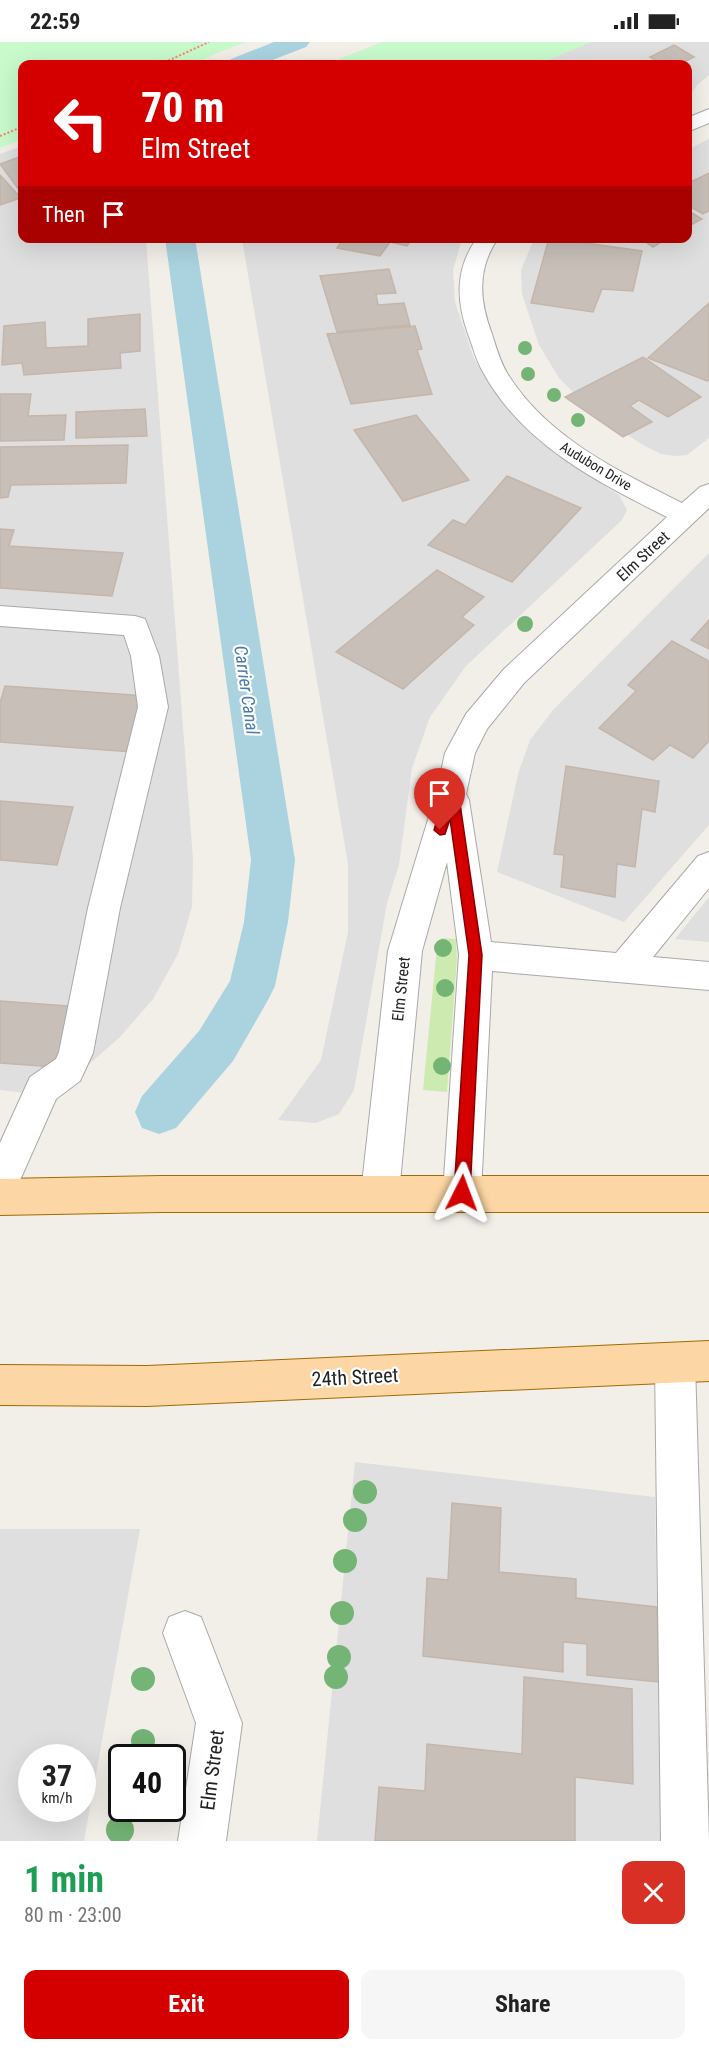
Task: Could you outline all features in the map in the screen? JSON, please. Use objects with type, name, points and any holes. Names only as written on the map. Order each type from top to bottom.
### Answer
[{"type":"main road","points":[[0,1197],[380,1193],[709,1194]]},
{"type":"main road","name":"24th Street","points":[[0,1386],[147,1386],[692,1363]]},
{"type":"street","points":[[692,124],[709,115]]},
{"type":"street","name":"Audubon Drive","points":[[485,243],[472,268],[469,294],[473,318],[495,374],[516,404],[545,434],[582,461],[686,516]]},
{"type":"street","name":"Elm Street","points":[[380,1193],[405,951],[452,790],[460,753],[476,722],[514,676],[709,494]]},
{"type":"street","points":[[0,616],[135,626],[145,656],[153,707],[104,908],[75,1053],[68,1070],[42,1088],[0,1184]]},
{"type":"street","name":"Elm Street","points":[[452,790],[476,955],[462,1193]]},
{"type":"street","points":[[624,968],[709,865]]},
{"type":"street","points":[[476,955],[709,976]]},
{"type":"street","points":[[686,1841],[692,1363]]},
{"type":"street","name":"Elm Street","points":[[185,1633],[219,1723],[202,1841]]},
{"type":"path","points":[[170,60],[209,42]]},
{"type":"path","points":[[0,136],[18,129]]},
{"type":"shaded area","points":[[383,42],[709,42],[709,75],[692,92],[692,60],[337,60]]},
{"type":"shaded area","points":[[709,139],[709,438],[687,455],[675,456],[661,454],[643,445],[593,412],[559,378],[539,345],[522,294],[521,270],[532,243],[692,243],[692,148]]},
{"type":"shaded area","points":[[18,147],[18,243],[146,243],[193,859],[192,907],[178,954],[153,999],[120,1037],[53,1096],[0,1090],[0,154]]},
{"type":"shaded area","points":[[243,243],[461,243],[453,270],[455,302],[473,356],[491,387],[520,423],[561,458],[619,495],[627,510],[622,520],[466,666],[430,717],[412,768],[399,865],[387,903],[354,1090],[339,1114],[316,1123],[278,1120],[321,1060],[348,932],[348,864]]},
{"type":"shaded area","points":[[709,553],[709,825],[624,922],[497,872],[518,774],[530,740],[553,710]]},
{"type":"shaded area","points":[[709,897],[709,942],[675,939]]},
{"type":"shaded area","points":[[355,1462],[655,1497],[661,1841],[317,1841]]},
{"type":"shaded area","points":[[0,1529],[140,1529],[96,1774],[96,1744],[18,1744],[18,1822],[87,1822],[84,1841],[0,1841]]},
{"type":"green space","points":[[0,42],[247,42],[204,60],[18,60],[18,141],[0,148]]},
{"type":"green space","points":[[383,42],[591,42],[548,60],[337,60]]},
{"type":"green space","points":[[441,938],[456,939],[457,959],[447,1092],[423,1090],[436,957]]},
{"type":"building","points":[[674,45],[694,57],[688,60],[654,60],[650,57]]},
{"type":"building","points":[[18,157],[18,189],[0,164]]},
{"type":"building","points":[[709,173],[709,211],[703,214],[692,208],[693,181]]},
{"type":"building","points":[[0,175],[18,195],[18,199],[0,205]]},
{"type":"building","points":[[692,213],[702,219],[692,224]]},
{"type":"building","points":[[340,243],[389,243],[380,256],[337,248]]},
{"type":"building","points":[[548,243],[585,243],[642,251],[633,291],[602,289],[593,312],[531,303]]},
{"type":"building","points":[[647,243],[660,243],[653,247]]},
{"type":"building","points":[[389,269],[396,293],[376,294],[378,305],[404,303],[410,325],[337,332],[320,276]]},
{"type":"building","points":[[709,303],[709,380],[648,358]]},
{"type":"building","points":[[140,314],[140,351],[120,353],[121,368],[24,375],[22,363],[2,365],[4,326],[45,322],[46,348],[88,346],[88,319]]},
{"type":"building","points":[[415,326],[422,349],[417,350],[432,394],[351,404],[327,334]]},
{"type":"building","points":[[643,357],[701,397],[668,417],[639,400],[630,406],[652,422],[623,437],[565,397]]},
{"type":"building","points":[[0,394],[31,394],[28,416],[66,415],[64,440],[0,441]]},
{"type":"building","points":[[145,409],[147,436],[76,438],[76,412]]},
{"type":"building","points":[[416,415],[469,480],[403,501],[354,430]]},
{"type":"building","points":[[128,445],[126,483],[11,485],[8,497],[0,498],[0,447]]},
{"type":"building","points":[[507,476],[581,508],[512,582],[428,545],[453,520],[465,525]]},
{"type":"building","points":[[0,529],[14,530],[9,546],[123,553],[112,596],[0,588]]},
{"type":"building","points":[[437,570],[484,597],[462,617],[474,625],[403,689],[336,652]]},
{"type":"building","points":[[709,620],[709,649],[691,640]]},
{"type":"building","points":[[672,641],[709,661],[709,741],[693,758],[670,745],[653,760],[599,728],[636,691],[628,685]]},
{"type":"building","points":[[5,686],[146,696],[132,752],[0,742],[0,703]]},
{"type":"building","points":[[566,766],[659,781],[655,812],[642,809],[635,867],[617,864],[615,897],[561,887],[564,855],[554,854]]},
{"type":"building","points":[[0,801],[73,807],[57,865],[0,860]]},
{"type":"building","points":[[0,1001],[81,1007],[67,1068],[0,1063]]},
{"type":"building","points":[[452,1503],[501,1508],[499,1572],[576,1579],[576,1598],[657,1607],[659,1682],[587,1675],[587,1644],[563,1642],[563,1672],[423,1656],[427,1578],[448,1580]]},
{"type":"building","points":[[524,1677],[632,1689],[633,1784],[575,1777],[575,1841],[375,1841],[379,1787],[425,1791],[427,1744],[522,1754]]},
{"type":"waterway","name":"Carrier Canal","points":[[250,60],[297,42]]},
{"type":"waterway","name":"Carrier Canal","points":[[159,1112],[216,1046],[252,986],[266,922],[273,860],[181,243]]},
{"type":"route","points":[[440,830],[452,790],[476,955],[462,1193]]}]
